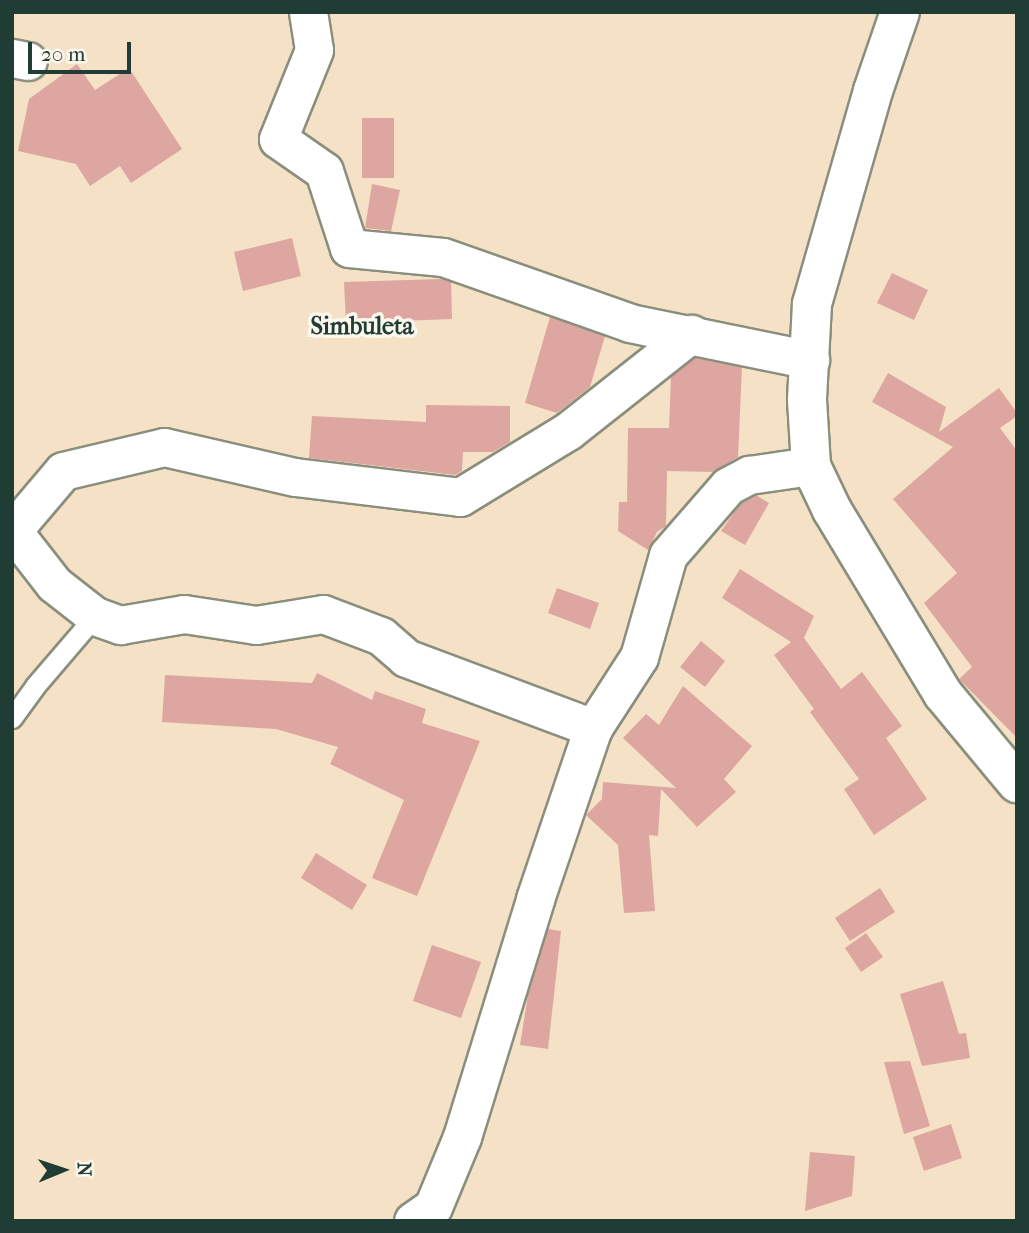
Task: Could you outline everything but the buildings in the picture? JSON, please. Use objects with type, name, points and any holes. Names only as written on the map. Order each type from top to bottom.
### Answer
[{"type":"street","points":[[308,12],[314,50],[278,139],[324,171],[349,248],[443,257],[630,323],[810,360]]},
{"type":"street","points":[[900,12],[873,91],[813,304],[807,400],[811,466],[832,510],[943,694],[1017,783]]},
{"type":"street","points":[[593,728],[406,657],[381,636],[323,614],[256,625],[184,614],[120,625],[95,616],[54,584],[13,530],[63,471],[164,447],[295,477],[460,497],[568,431],[691,334]]},
{"type":"street","points":[[413,1221],[433,1207],[462,1137],[535,899],[593,728],[639,657],[668,555],[728,486],[749,475],[811,466]]},
{"type":"lane","points":[[12,718],[35,686],[95,616]]},
{"type":"district","name":"Simbuleta","points":[[362,327]]}]
